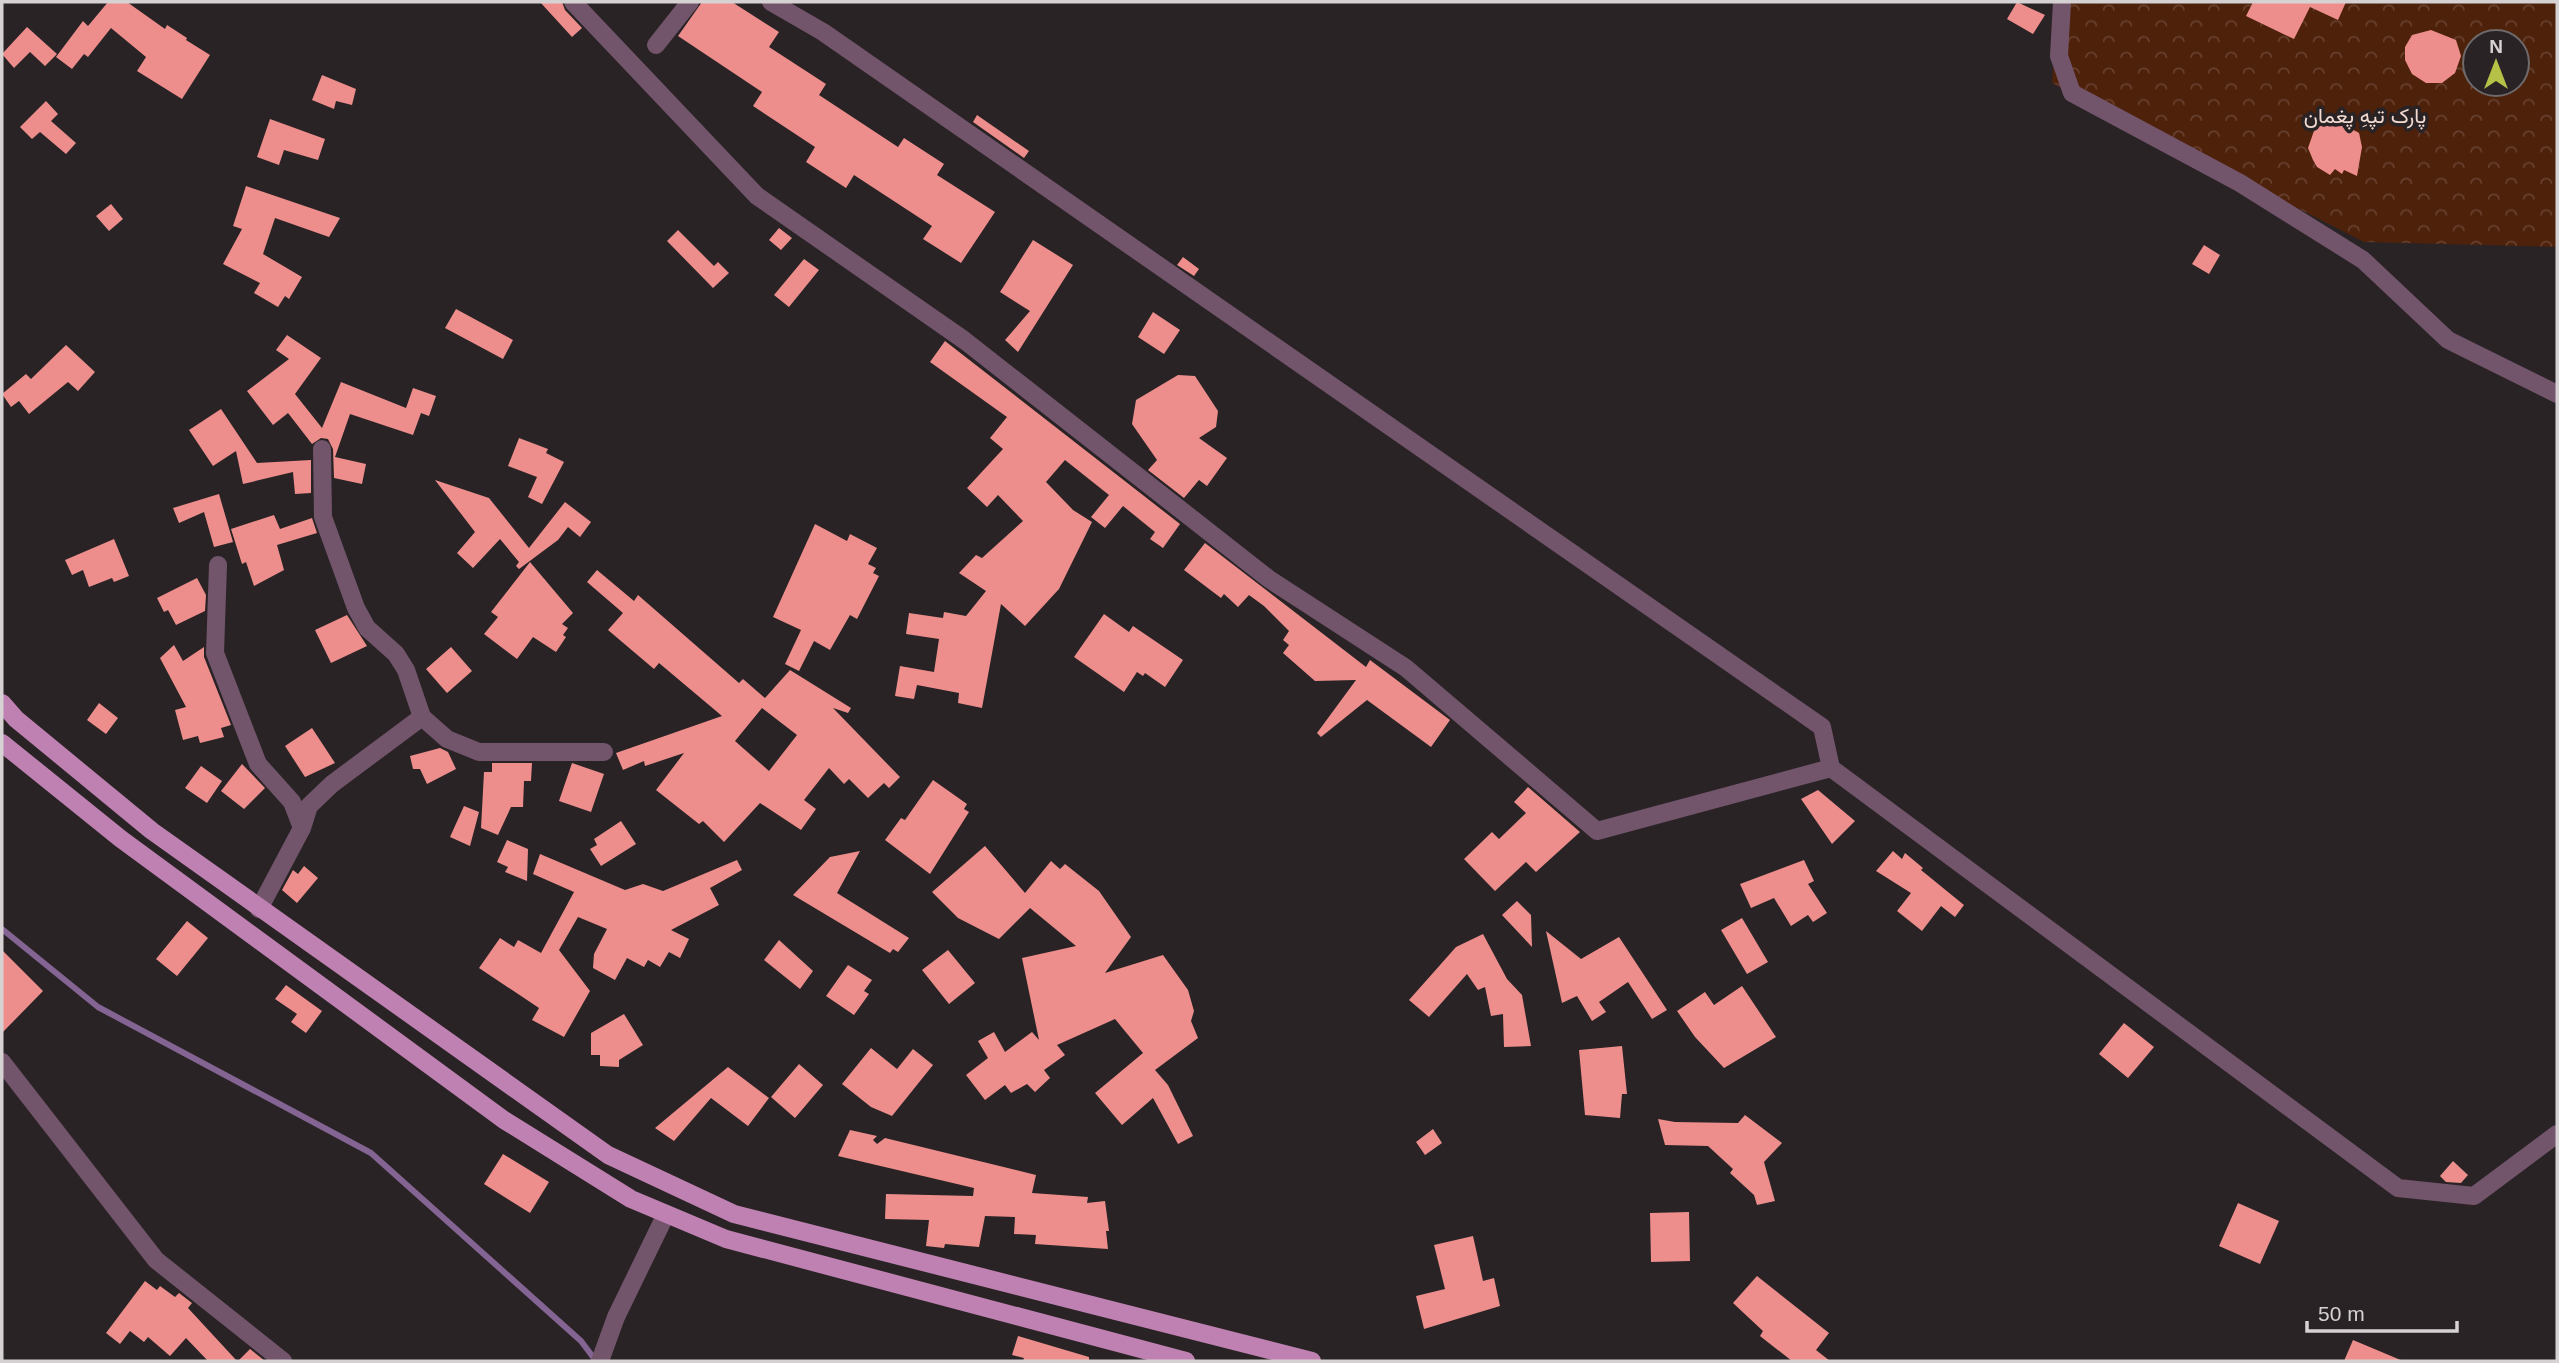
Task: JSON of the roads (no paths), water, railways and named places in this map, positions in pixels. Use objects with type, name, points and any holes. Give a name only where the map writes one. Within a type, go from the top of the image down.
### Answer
[{"type":"main road","points":[[2,703],[16,719],[152,831],[258,909],[608,1155],[734,1214],[1312,1361]]},
{"type":"main road","points":[[2,743],[121,839],[504,1119],[631,1199],[726,1239],[1186,1361]]},
{"type":"street","points":[[573,2],[757,196],[964,340],[1269,579],[1406,668],[1597,831],[1831,768]]},
{"type":"street","points":[[656,45],[690,2]]},
{"type":"street","points":[[771,2],[823,32],[1822,727],[1831,768],[2398,1188],[2474,1196],[2557,1135]]},
{"type":"street","points":[[2062,2],[2059,56],[2072,93],[2239,183],[2363,260],[2448,340],[2557,394]]},
{"type":"street","points":[[322,449],[323,517],[356,608],[367,628],[396,654],[406,670],[422,717],[447,738],[480,752],[604,752]]},
{"type":"street","points":[[218,565],[215,653],[258,764],[292,802],[302,828]]},
{"type":"street","points":[[258,909],[302,828],[309,806],[332,784],[422,717]]},
{"type":"street","points":[[2,1062],[156,1260],[283,1361]]},
{"type":"street","points":[[600,1361],[616,1317],[666,1214]]},
{"type":"waterway","points":[[2,929],[98,1007],[371,1153],[581,1341],[596,1361]]},
{"type":"park label","name":"پارک تپهِ پغمان","points":[[2365,115]]}]
